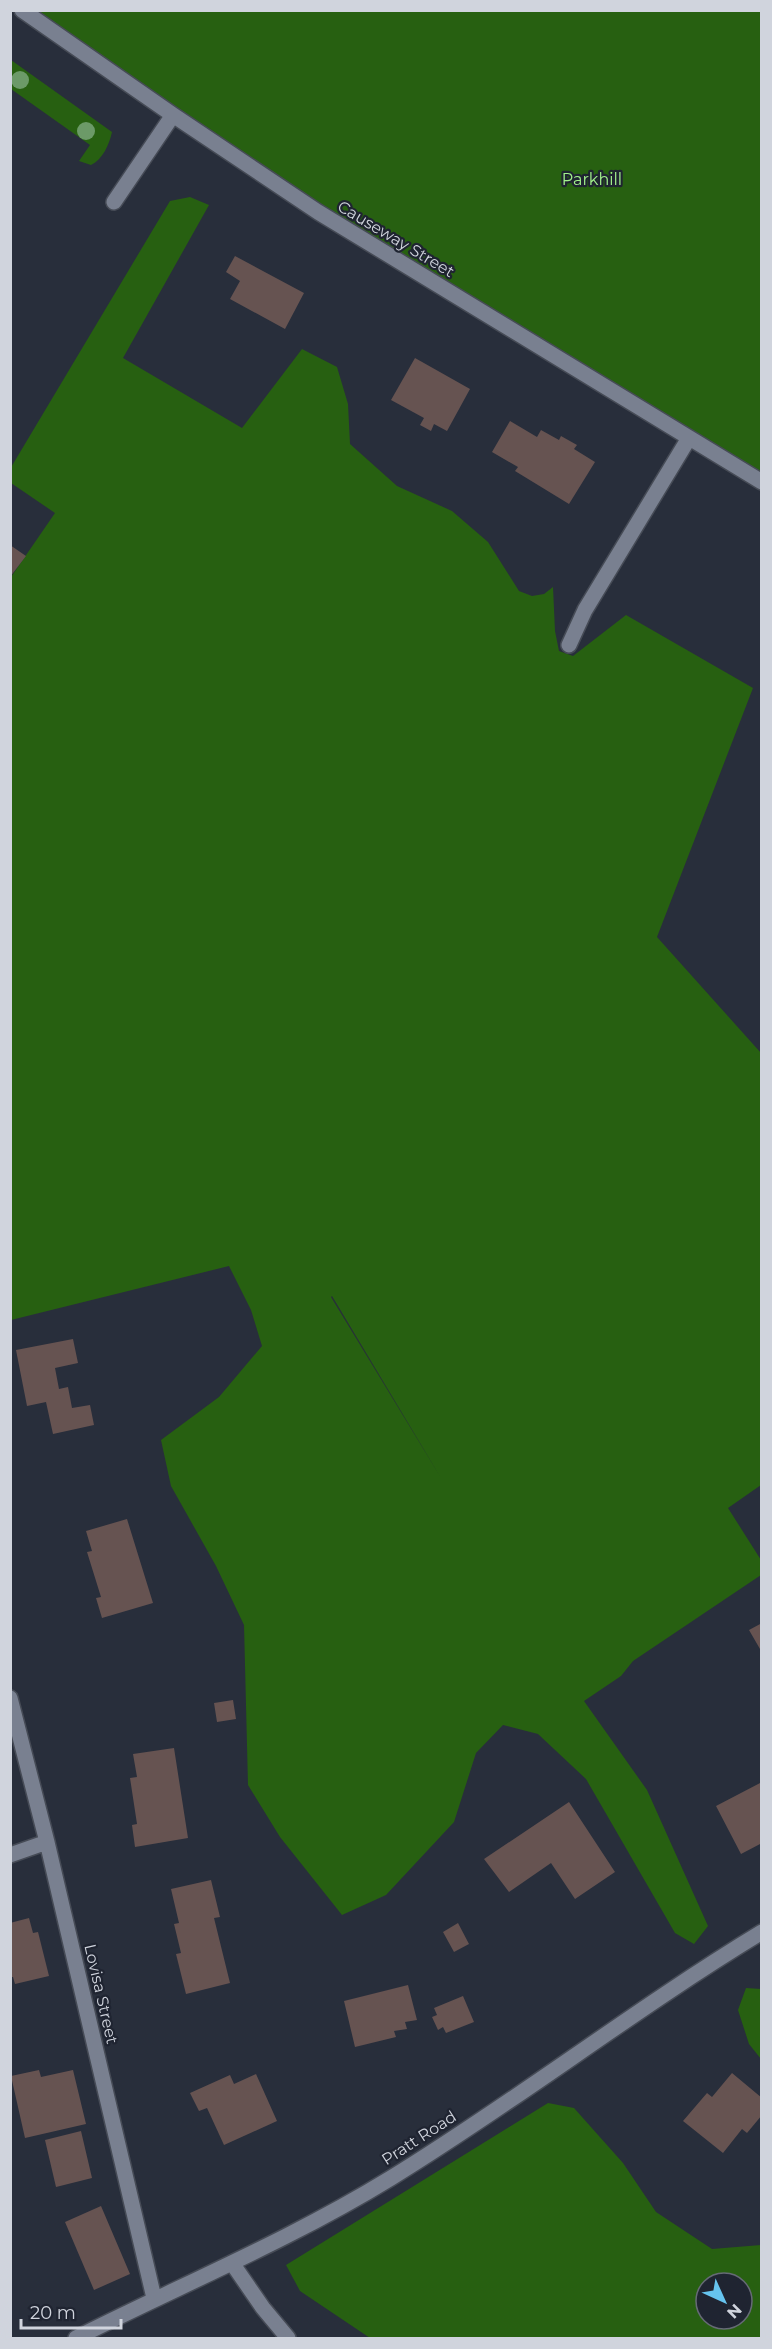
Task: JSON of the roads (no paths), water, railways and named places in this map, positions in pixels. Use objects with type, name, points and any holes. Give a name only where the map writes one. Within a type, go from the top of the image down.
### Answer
[{"type":"street","name":"Causeway Street","points":[[22,10],[318,212],[762,482]]},
{"type":"street","points":[[114,202],[173,115]]},
{"type":"street","points":[[568,645],[585,610],[689,438]]},
{"type":"street","name":"Lovisa Street","points":[[10,1698],[47,1842],[154,2298]]},
{"type":"street","points":[[10,1855],[47,1842]]},
{"type":"street","name":"Pratt Road","points":[[76,2338],[154,2298],[232,2263],[340,2208],[392,2178],[566,2063],[658,1998],[762,1932]]},
{"type":"street","points":[[232,2263],[288,2338]]},
{"type":"park label","name":"Parkhill","points":[[592,179]]}]
